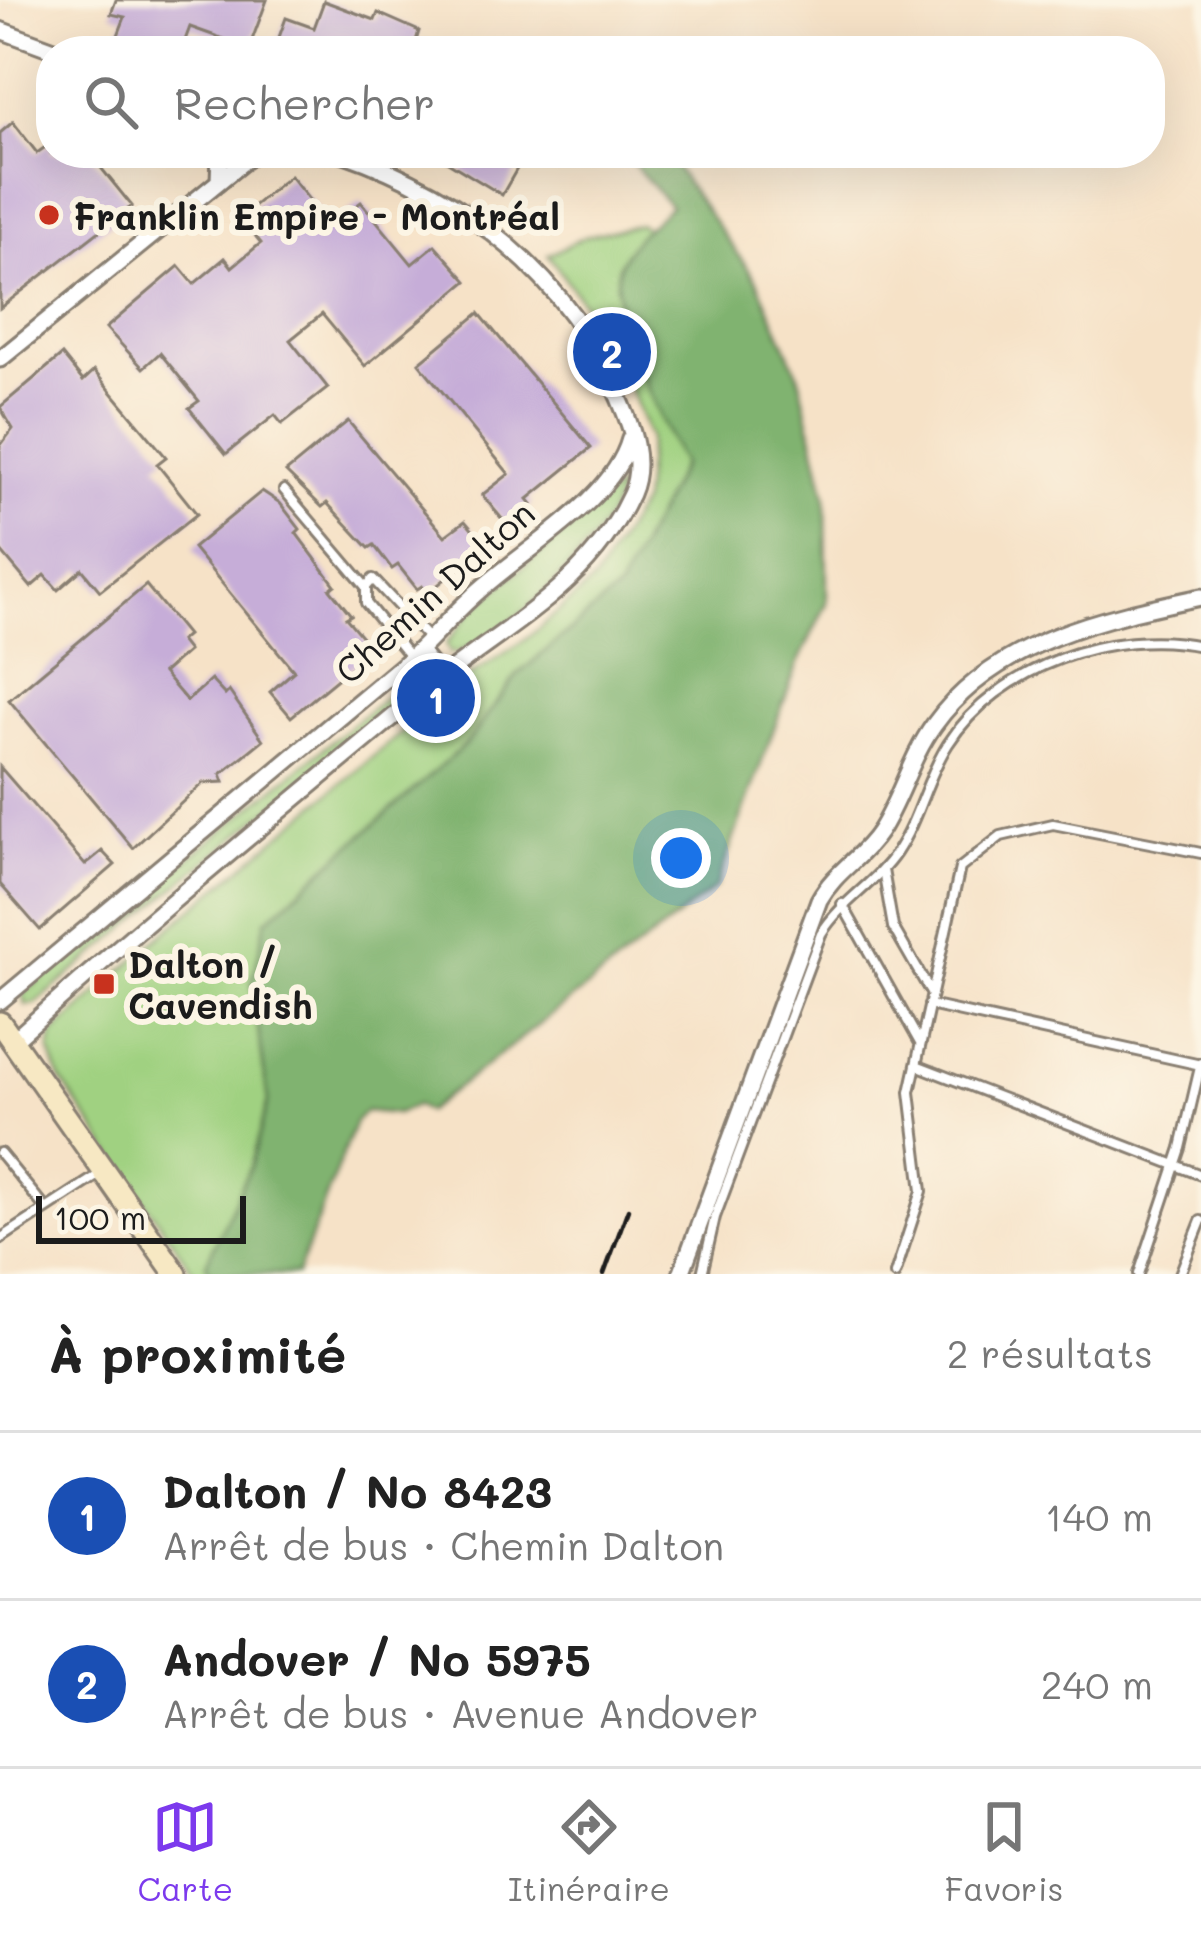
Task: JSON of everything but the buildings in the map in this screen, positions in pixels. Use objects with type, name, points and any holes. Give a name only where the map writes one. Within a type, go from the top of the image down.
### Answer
[{"type":"main road","points":[[4,1039],[176,1274]]},
{"type":"street","points":[[0,30],[36,43]]},
{"type":"street","points":[[219,168],[219,181]]},
{"type":"street","points":[[0,359],[235,168]]},
{"type":"street","points":[[378,168],[436,192],[520,254],[590,340],[632,430]]},
{"type":"street","name":"Chemin Dalton","points":[[0,1001],[421,649],[472,596],[610,478],[632,430]]},
{"type":"street","name":"Chemin Dalton","points":[[4,1039],[444,676],[504,637],[590,560],[631,493],[637,467],[632,430]]},
{"type":"street","points":[[681,1274],[819,900],[834,875],[882,828],[936,722],[976,680],[1018,652],[1201,598]]},
{"type":"lane","points":[[284,490],[366,587],[366,603],[421,649]]},
{"type":"lane","points":[[366,587],[373,579],[444,676]]},
{"type":"lane","points":[[702,1274],[715,1217],[821,934],[842,904],[883,868],[908,833],[948,744],[1001,690],[1026,675],[1117,643],[1164,638],[1201,646]]},
{"type":"lane","points":[[895,1274],[922,1191],[910,1100],[960,868],[1001,836],[1053,824],[1077,825],[1201,853]]},
{"type":"lane","points":[[883,868],[893,927],[931,993]]},
{"type":"lane","points":[[842,904],[920,1043]]},
{"type":"lane","points":[[929,1005],[1201,1064],[1139,1274]]},
{"type":"lane","points":[[916,1065],[1201,1175]]},
{"type":"lane","points":[[0,1153],[46,1209]]},
{"type":"lane","points":[[0,1239],[105,1171]]},
{"type":"lane","points":[[1180,1274],[1201,1221]]},
{"type":"green space","points":[[637,168],[676,168],[757,281],[799,376],[826,496],[827,603],[798,663],[716,887],[426,1112],[416,1105],[397,1114],[366,1111],[355,1122],[297,1274],[211,1274],[206,1264],[251,1165],[268,1101],[252,983],[266,920],[467,743],[518,674],[618,590],[682,465],[627,334],[617,282],[630,246],[670,206]]},
{"type":"green space","points":[[640,224],[646,228],[619,266],[620,311],[638,366],[682,464],[619,590],[518,674],[467,743],[252,983],[268,1101],[251,1165],[207,1264],[211,1274],[195,1274],[60,1079],[50,1051],[53,1034],[157,939],[465,679],[525,640],[594,581],[642,502],[649,437],[610,340],[548,255],[586,236]]},
{"type":"green space","points":[[619,487],[598,531],[551,586],[496,632],[450,653],[446,644],[473,609]]},
{"type":"green space","points":[[414,674],[416,687],[35,1004],[26,1005],[23,994]]},
{"type":"railway","points":[[604,1274],[628,1209]]},
{"type":"place","name":"Franklin Empire - Montréal","points":[[49,215]]},
{"type":"place","name":"Andover / No 5975","points":[[612,352]]},
{"type":"place","name":"Dalton / No 8423","points":[[436,698]]},
{"type":"place","name":"Dalton / Cavendish","points":[[104,984]]}]
